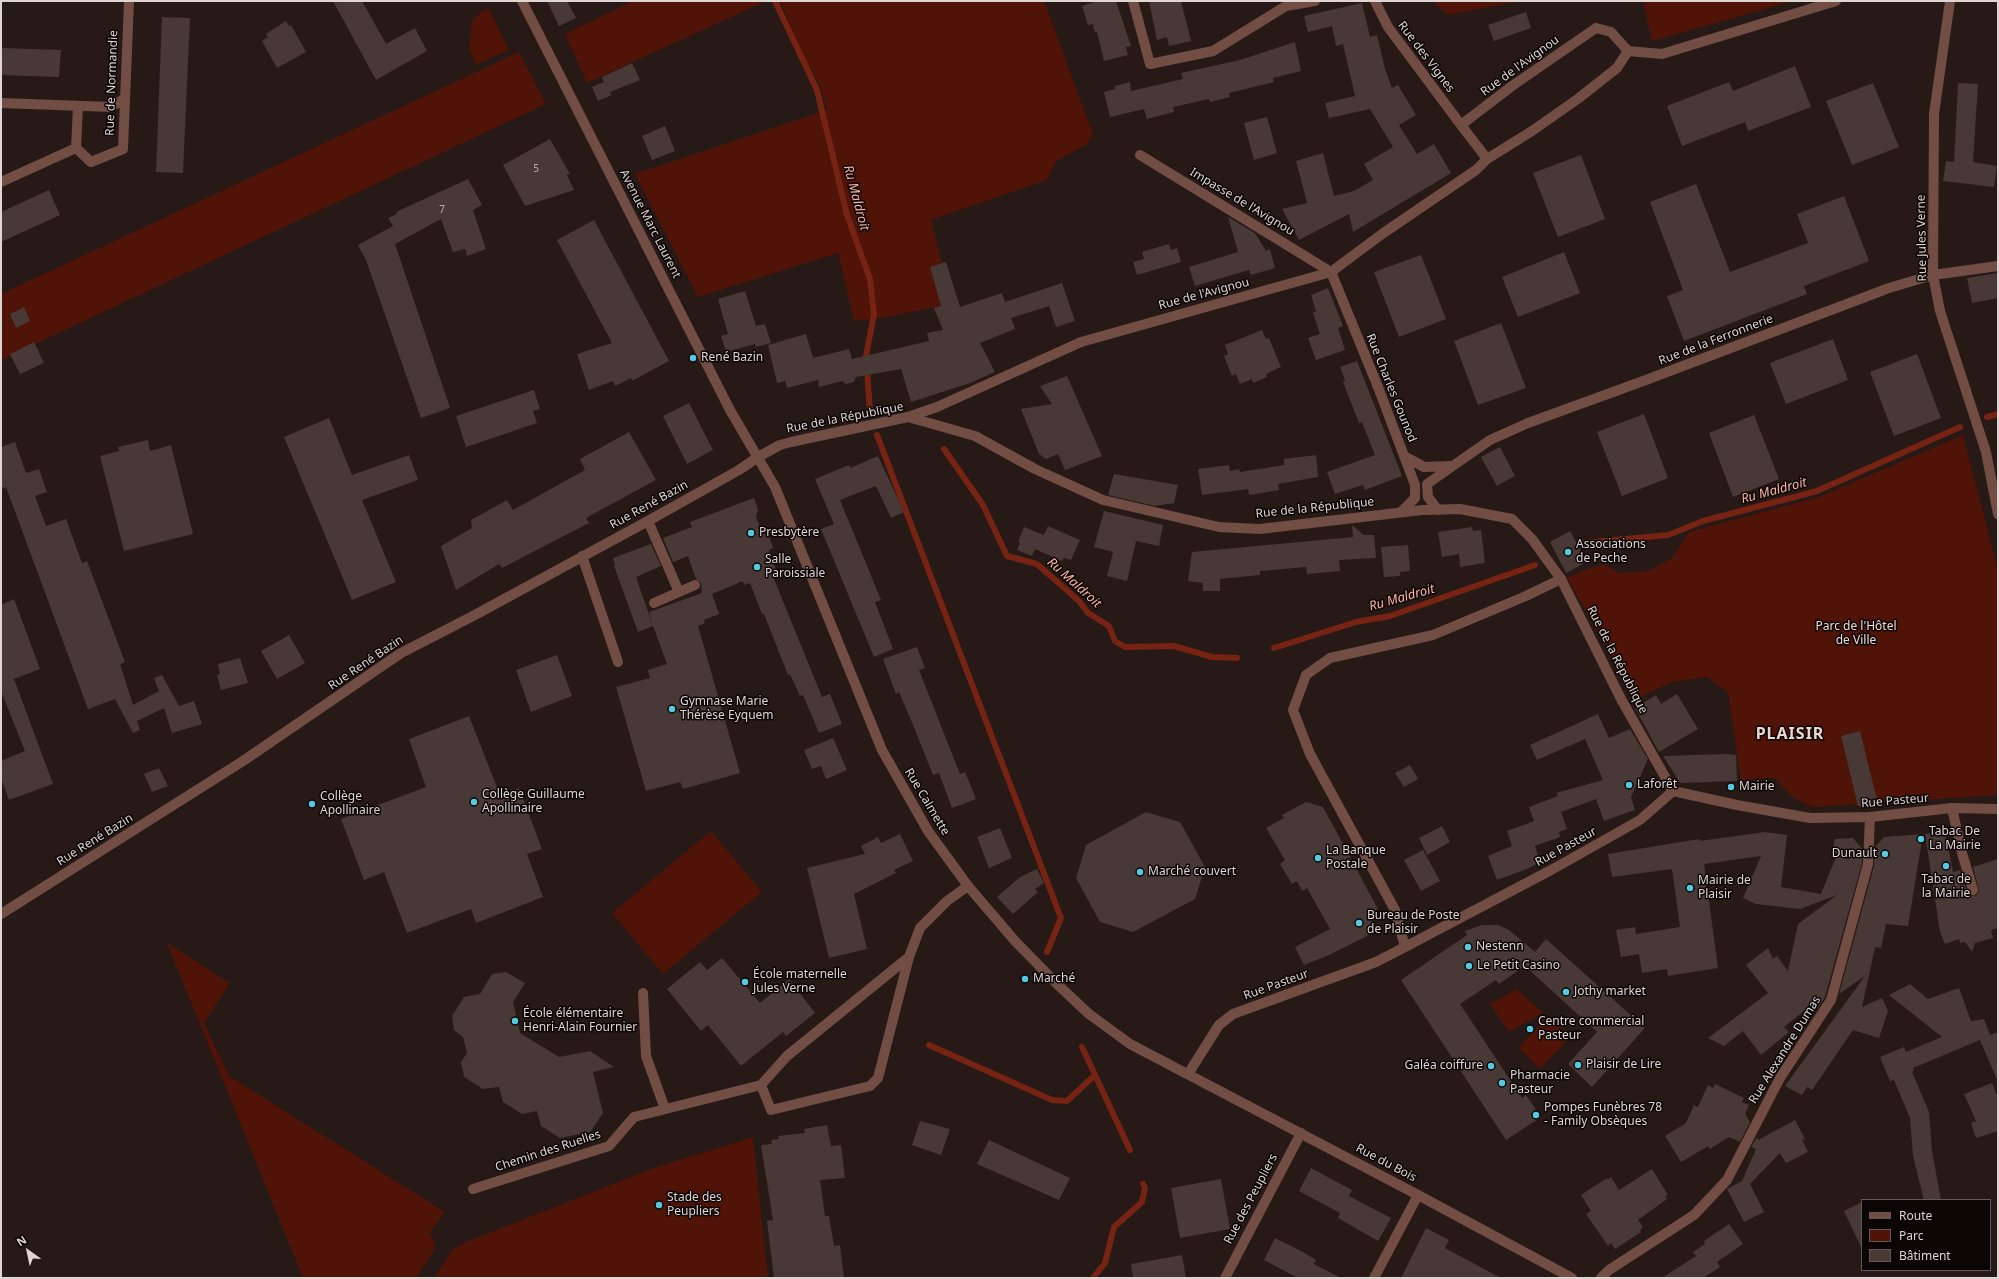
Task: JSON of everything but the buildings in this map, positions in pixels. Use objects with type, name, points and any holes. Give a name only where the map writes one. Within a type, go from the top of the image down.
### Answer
[{"type":"street","name":"Rue de Normandie","points":[[76,148],[91,162],[123,149],[128,1]]},
{"type":"street","name":"Avenue Marc Laurent","points":[[522,1],[730,410],[758,457]]},
{"type":"street","points":[[1133,1],[1150,64],[1213,51],[1286,6],[1315,1]]},
{"type":"street","name":"Rue des Vignes","points":[[1375,1],[1388,27],[1461,125]]},
{"type":"street","points":[[1628,51],[1662,54],[1836,1]]},
{"type":"street","name":"Rue Jules Verne","points":[[1950,1],[1934,114],[1933,275],[1940,311],[1986,452],[1998,514]]},
{"type":"street","name":"Rue de l'Avignou","points":[[908,417],[937,408],[1081,342],[1331,272],[1382,234],[1476,170],[1487,159],[1532,131],[1579,98],[1617,68],[1628,51],[1611,32],[1596,28],[1512,86],[1461,125]]},
{"type":"street","points":[[1,103],[111,107],[124,98]]},
{"type":"street","points":[[1,182],[76,148],[78,106]]},
{"type":"street","points":[[1461,125],[1487,159]]},
{"type":"street","name":"Impasse de l'Avignou","points":[[1140,155],[1331,272]]},
{"type":"street","name":"Rue de la Ferronnerie","points":[[1438,510],[1428,497],[1427,484],[1490,440],[1528,423],[1889,288],[1933,275],[1998,266]]},
{"type":"street","name":"Rue Charles Gounod","points":[[1331,272],[1415,486],[1415,498],[1402,511]]},
{"type":"street","name":"Rue de la République","points":[[758,457],[780,445],[791,442],[908,417],[974,436],[1035,469],[1103,500],[1219,527],[1260,529],[1402,511],[1460,509],[1512,519],[1532,539],[1561,579],[1622,699],[1673,790]]},
{"type":"street","points":[[1404,456],[1424,467],[1453,466]]},
{"type":"street","name":"Rue René Bazin","points":[[1,914],[237,765],[401,653],[473,616],[648,521],[739,470],[758,457]]},
{"type":"street","name":"Rue Calmette","points":[[758,457],[775,486],[882,750],[928,831],[968,886],[1020,946],[1057,984],[1090,1014],[1130,1044],[1188,1074]]},
{"type":"street","points":[[648,521],[679,592]]},
{"type":"street","points":[[582,556],[618,662]]},
{"type":"street","points":[[1405,947],[1395,910],[1310,754],[1293,710],[1306,675],[1330,658],[1382,645],[1433,635],[1526,596],[1561,579]]},
{"type":"street","points":[[654,603],[695,585]]},
{"type":"street","name":"Rue Pasteur","points":[[1188,1074],[1220,1025],[1233,1014],[1376,962],[1553,869],[1640,820],[1673,790],[1737,805],[1810,818],[1870,818],[1952,808],[1998,809]]},
{"type":"street","points":[[1952,808],[1962,853],[1973,890]]},
{"type":"street","name":"Rue Alexandre Dumas","points":[[1602,1278],[1609,1270],[1694,1214],[1727,1180],[1780,1078],[1831,1000],[1868,864],[1870,818]]},
{"type":"street","points":[[909,957],[787,1056],[761,1085],[771,1110],[870,1086],[878,1078],[909,957],[920,928],[948,901],[968,886]]},
{"type":"street","points":[[643,993],[646,1056],[665,1109]]},
{"type":"street","name":"Rue du Bois","points":[[1188,1074],[1418,1195],[1565,1276]]},
{"type":"street","name":"Chemin des Ruelles","points":[[473,1189],[608,1146],[634,1117],[761,1085]]},
{"type":"street","name":"Rue des Peupliers","points":[[1225,1278],[1301,1133]]},
{"type":"street","points":[[1374,1278],[1418,1195]]},
{"type":"green space","points":[[633,1],[766,1],[587,83],[565,34]]},
{"type":"green space","points":[[780,1],[1044,1],[1093,134],[1086,145],[1056,161],[1047,180],[931,220],[942,263],[930,267],[941,306],[882,318],[854,321],[838,253],[698,297],[635,174],[827,110],[819,83],[803,55]]},
{"type":"green space","points":[[1435,1],[1521,1],[1448,15],[1435,4]]},
{"type":"green space","points":[[1643,1],[1793,1],[1652,41]]},
{"type":"green space","points":[[488,7],[509,50],[476,65],[469,49],[472,20]]},
{"type":"green space","points":[[519,52],[546,104],[1,360],[1,294]]},
{"type":"green space","name":"Parc de l'Hôtel de Ville","points":[[1963,435],[1998,570],[1998,795],[1813,807],[1794,798],[1774,778],[1741,780],[1728,692],[1706,677],[1672,682],[1632,701],[1609,651],[1567,578],[1590,568],[1605,564],[1618,573],[1649,571],[1672,558],[1689,532],[1819,497]]},
{"type":"green space","points":[[711,831],[762,892],[663,974],[612,913]]},
{"type":"green space","points":[[167,943],[230,983],[204,1023],[229,1076],[445,1212],[430,1232],[436,1247],[416,1278],[303,1278]]},
{"type":"green space","points":[[1517,989],[1543,1013],[1509,1032],[1490,1004]]},
{"type":"green space","points":[[1547,1016],[1570,1037],[1540,1069],[1519,1048]]},
{"type":"green space","name":"Stade des Peupliers","points":[[753,1137],[768,1278],[434,1278],[453,1249],[466,1242],[651,1169]]},
{"type":"waterway","name":"Ru Maldroit","points":[[775,1],[817,90],[847,215],[870,279],[874,314],[866,356],[870,412]]},
{"type":"waterway","name":"Ru Maldroit","points":[[1987,417],[1998,414]]},
{"type":"waterway","name":"Ru Maldroit","points":[[1584,543],[1668,535],[1703,521],[1817,491],[1960,427]]},
{"type":"waterway","points":[[877,435],[1061,918],[1047,952]]},
{"type":"waterway","name":"Ru Maldroit","points":[[944,449],[983,505],[1007,556],[1037,564],[1079,601],[1088,613],[1109,626],[1115,641],[1125,647],[1174,646],[1212,657],[1237,658]]},
{"type":"waterway","name":"Ru Maldroit","points":[[1274,648],[1356,622],[1390,616],[1535,565]]},
{"type":"waterway","points":[[929,1045],[1052,1100],[1067,1101],[1095,1075]]},
{"type":"waterway","points":[[1082,1047],[1130,1150]]},
{"type":"waterway","points":[[1093,1278],[1105,1263],[1114,1227],[1142,1202],[1145,1188],[1143,1184]]},
{"type":"place","name":"René Bazin","points":[[693,358]]},
{"type":"place","name":"Presbytère","points":[[751,533]]},
{"type":"place","name":"Associations de Peche","points":[[1568,552]]},
{"type":"place","name":"Salle Paroissiale","points":[[757,567]]},
{"type":"place","name":"Gymnase Marie Thérèse Eyquem","points":[[672,709]]},
{"type":"place","name":"Laforêt","points":[[1629,785]]},
{"type":"place","name":"Mairie","points":[[1731,787]]},
{"type":"place","name":"Collège Guillaume Apollinaire","points":[[474,802]]},
{"type":"place","name":"Collège Apollinaire","points":[[312,804]]},
{"type":"place","name":"Tabac De La Mairie","points":[[1921,839]]},
{"type":"place","name":"Dunault","points":[[1885,854]]},
{"type":"place","name":"La Banque Postale","points":[[1318,858]]},
{"type":"place","name":"Tabac de la Mairie","points":[[1946,866]]},
{"type":"place","name":"Marché couvert","points":[[1140,872]]},
{"type":"place","name":"Mairie de Plaisir","points":[[1690,888]]},
{"type":"place","name":"Bureau de Poste de Plaisir","points":[[1359,923]]},
{"type":"place","name":"Nestenn","points":[[1468,947]]},
{"type":"place","name":"Le Petit Casino","points":[[1469,966]]},
{"type":"place","name":"Marché","points":[[1025,979]]},
{"type":"place","name":"École maternelle Jules Verne","points":[[745,982]]},
{"type":"place","name":"Jothy market","points":[[1566,992]]},
{"type":"place","name":"École élémentaire Henri-Alain Fournier","points":[[515,1021]]},
{"type":"place","name":"Centre commercial Pasteur","points":[[1530,1029]]},
{"type":"place","name":"Plaisir de Lire","points":[[1578,1065]]},
{"type":"place","name":"Galéa coiffure","points":[[1491,1066]]},
{"type":"place","name":"Pharmacie Pasteur","points":[[1502,1083]]},
{"type":"place","name":"Pompes Funèbres 78 - Family Obsèques","points":[[1536,1115]]},
{"type":"place","name":"Stade des Peupliers","points":[[659,1205]]},
{"type":"district","name":"PLAISIR","points":[[1790,734]]}]
